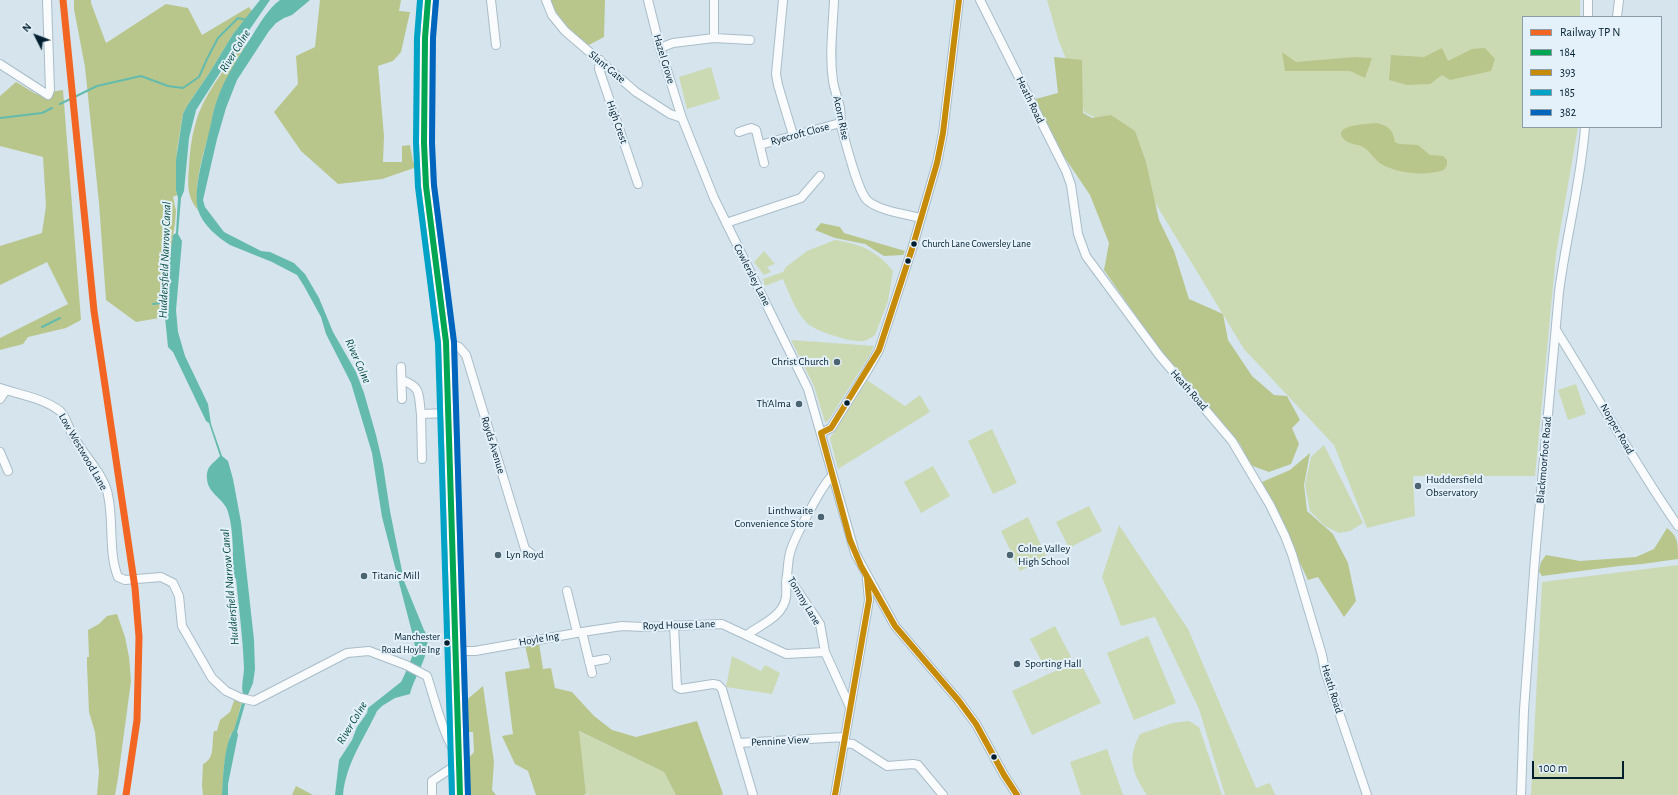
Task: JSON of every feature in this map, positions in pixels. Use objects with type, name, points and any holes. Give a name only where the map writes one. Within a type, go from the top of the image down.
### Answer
[{"type":"main road","points":[[428,0],[425,38],[424,149],[426,186],[446,342],[460,795]]},
{"type":"street","points":[[0,64],[48,95],[50,90],[47,0]]},
{"type":"street","points":[[491,0],[496,45]]},
{"type":"street","name":"Slant Gate","points":[[546,0],[552,15],[564,31],[636,92],[670,114],[682,118]]},
{"type":"street","name":"Hazel Grove","points":[[648,0],[660,48],[682,118]]},
{"type":"street","points":[[714,0],[714,38]]},
{"type":"street","points":[[784,0],[776,74],[793,135]]},
{"type":"street","name":"Acorn Rise","points":[[834,0],[831,49],[833,81],[842,114],[840,123],[860,187],[867,201],[884,208],[921,218]]},
{"type":"street","points":[[821,433],[831,428],[879,350],[937,163],[943,133],[959,0]]},
{"type":"street","name":"Heath Road","points":[[980,0],[1066,171],[1071,185],[1078,234],[1086,256],[1159,356],[1232,441],[1270,505],[1285,536],[1307,602],[1322,654],[1325,671],[1367,795]]},
{"type":"street","points":[[1588,0],[1588,16]]},
{"type":"street","points":[[1617,16],[1619,0]]},
{"type":"street","points":[[660,48],[674,43],[714,38],[750,40]]},
{"type":"street","name":"High Crest","points":[[600,60],[599,69],[638,184]]},
{"type":"street","name":"Cowlersley Lane","points":[[682,118],[714,198],[808,389],[850,540],[855,553],[895,626],[959,701],[976,724],[1004,775],[1017,795]]},
{"type":"street","name":"Ryecroft Close","points":[[760,144],[840,123]]},
{"type":"street","name":"Ryecroft Close","points":[[739,132],[751,128],[756,130],[764,163]]},
{"type":"street","name":"Blackmoorfoot Road","points":[[1521,795],[1524,710],[1534,566],[1556,330],[1563,261],[1584,146],[1585,128]]},
{"type":"street","points":[[726,223],[801,198],[820,176]]},
{"type":"street","name":"Nopper Road","points":[[1556,330],[1602,403],[1641,470],[1678,526]]},
{"type":"street","name":"Royds Avenue","points":[[446,342],[459,347],[466,355],[525,548],[533,555]]},
{"type":"street","points":[[401,367],[402,399]]},
{"type":"street","points":[[402,380],[414,385],[418,391],[421,414],[422,459]]},
{"type":"street","points":[[0,399],[3,389]]},
{"type":"street","name":"Low Westwood Lane","points":[[3,389],[36,398],[62,411],[71,433],[104,482],[108,495],[113,554],[115,569],[118,577],[125,580],[161,577],[173,583],[179,596],[182,626],[212,678],[226,691],[244,700],[254,701],[348,653],[369,651],[393,659],[427,676],[442,722],[458,759]]},
{"type":"street","points":[[421,414],[448,413]]},
{"type":"street","points":[[0,452],[8,471]]},
{"type":"street","name":"Tommy Lane","points":[[832,475],[814,504],[790,553],[787,575],[820,624],[825,652],[850,707]]},
{"type":"street","points":[[835,795],[869,600],[866,574]]},
{"type":"street","points":[[747,635],[774,617],[783,606],[786,597],[785,581],[787,575]]},
{"type":"street","points":[[567,590],[592,673]]},
{"type":"street","name":"Royd House Lane","points":[[622,626],[644,627],[722,624],[786,654],[825,652]]},
{"type":"street","name":"Pennine View","points":[[674,625],[677,687],[681,689],[713,684],[718,685],[722,689],[738,743],[844,740]]},
{"type":"street","name":"Hoyle Ing","points":[[456,652],[475,651],[622,626]]},
{"type":"street","points":[[589,662],[606,659]]},
{"type":"street","points":[[844,740],[888,766],[918,765],[943,795]]},
{"type":"street","points":[[738,743],[753,795]]},
{"type":"street","points":[[432,795],[432,781],[453,767],[458,759]]},
{"type":"shaded area","points":[[74,0],[91,0],[106,43],[166,4],[188,8],[202,35],[249,7],[252,11],[233,34],[183,114],[177,150],[177,195],[173,197],[176,211],[175,223],[169,261],[164,275],[168,287],[165,317],[136,322],[106,300],[99,203],[85,67],[74,9]]},
{"type":"shaded area","points":[[260,0],[270,0],[196,110],[189,138],[178,234],[182,241],[176,310],[178,332],[185,356],[208,404],[211,424],[222,456],[228,461],[233,479],[241,522],[254,640],[255,669],[253,683],[247,697],[237,732],[238,735],[228,784],[228,795],[222,795],[228,743],[234,730],[244,696],[242,690],[244,668],[243,646],[236,579],[233,575],[232,531],[229,514],[224,503],[212,491],[208,484],[207,475],[209,468],[220,456],[209,423],[206,421],[173,352],[168,347],[165,317],[168,287],[164,275],[169,261],[173,235],[176,233],[178,198],[176,190],[176,160],[183,114],[233,34]]},
{"type":"shaded area","points":[[280,0],[310,0],[292,15],[276,23],[269,31],[237,80],[226,108],[217,139],[203,200],[205,207],[224,232],[261,251],[270,252],[294,263],[305,274],[319,298],[333,332],[356,372],[364,393],[383,465],[390,511],[404,581],[427,637],[426,653],[410,694],[395,698],[377,711],[356,752],[348,772],[343,795],[335,795],[339,760],[352,740],[357,727],[367,713],[368,708],[401,682],[415,647],[382,517],[372,453],[351,383],[326,334],[321,317],[297,275],[272,262],[230,245],[220,238],[203,221],[198,210],[197,201],[200,171],[214,108],[220,91],[261,21]]},
{"type":"shaded area","points":[[320,0],[401,0],[399,11],[410,12],[401,52],[393,61],[378,66],[384,136],[383,162],[402,162],[402,146],[410,145],[413,162],[420,166],[382,179],[338,184],[301,151],[274,112],[298,84],[296,56],[315,47]]},
{"type":"shaded area","points":[[548,0],[605,0],[604,37],[587,46],[567,28]]},
{"type":"shaded area","points":[[1047,0],[1580,0],[1580,16],[1522,16],[1522,128],[1578,128],[1556,254],[1535,476],[1413,476],[1415,516],[1367,528],[1334,445],[1244,349],[1154,201],[1122,132],[1084,112],[1078,87],[1059,42]]},
{"type":"shaded area","points":[[245,46],[227,78],[215,107],[199,171],[197,191],[198,210],[191,200],[188,183],[190,150],[198,115],[214,84],[240,47]]},
{"type":"shaded area","points":[[1442,48],[1448,61],[1472,49],[1485,48],[1495,59],[1491,71],[1450,80],[1442,75],[1430,84],[1407,85],[1389,80],[1391,55],[1424,57]]},
{"type":"shaded area","points":[[1282,52],[1296,62],[1355,57],[1372,58],[1365,78],[1350,71],[1285,71]]},
{"type":"shaded area","points":[[1054,57],[1082,60],[1083,113],[1092,118],[1111,115],[1135,131],[1146,162],[1159,220],[1174,251],[1189,299],[1223,314],[1228,340],[1252,376],[1274,395],[1287,396],[1300,420],[1292,428],[1299,444],[1291,464],[1269,472],[1250,465],[1240,444],[1156,345],[1104,270],[1109,243],[1090,195],[1063,155],[1032,100],[1058,93]]},
{"type":"shaded area","points":[[711,67],[720,99],[687,109],[679,77]]},
{"type":"shaded area","points":[[16,82],[36,94],[63,90],[81,320],[66,328],[28,337],[23,344],[0,350],[0,338],[68,304],[47,262],[0,285],[0,246],[42,233],[46,206],[43,157],[0,146],[0,96]]},
{"type":"shaded area","points":[[1377,123],[1390,129],[1395,142],[1399,144],[1418,145],[1430,155],[1443,156],[1447,160],[1447,165],[1444,170],[1429,173],[1412,173],[1396,170],[1381,164],[1364,147],[1346,141],[1341,135],[1342,131],[1350,126]]},
{"type":"shaded area","points":[[821,223],[840,227],[844,233],[905,251],[903,255],[884,256],[865,244],[835,238],[815,230]]},
{"type":"shaded area","points":[[835,240],[861,246],[881,258],[893,271],[888,301],[875,335],[864,341],[834,336],[816,329],[806,322],[795,307],[783,279],[765,286],[763,279],[783,272],[786,267],[807,251]]},
{"type":"shaded area","points":[[764,251],[775,264],[767,267],[771,272],[764,275],[754,262]]},
{"type":"shaded area","points":[[791,340],[874,346],[828,421],[825,422],[814,386]]},
{"type":"shaded area","points":[[867,380],[905,406],[920,395],[930,412],[838,469],[830,438]]},
{"type":"shaded area","points":[[1576,384],[1586,414],[1568,420],[1558,390]]},
{"type":"shaded area","points":[[992,429],[1017,483],[993,494],[968,441]]},
{"type":"shaded area","points":[[1324,445],[1363,523],[1350,531],[1339,533],[1325,526],[1310,511],[1305,485],[1311,457]]},
{"type":"shaded area","points":[[1310,453],[1304,485],[1307,511],[1333,534],[1348,563],[1356,601],[1344,617],[1318,577],[1308,580],[1262,482],[1290,470]]},
{"type":"shaded area","points":[[933,466],[950,496],[921,513],[904,482]]},
{"type":"shaded area","points":[[1089,506],[1102,531],[1069,548],[1056,522]]},
{"type":"shaded area","points":[[1028,517],[1047,558],[1020,571],[1001,531]]},
{"type":"shaded area","points":[[1119,525],[1188,629],[1256,788],[1270,783],[1275,795],[1225,795],[1199,709],[1155,617],[1121,626],[1102,577]]},
{"type":"shaded area","points":[[1667,528],[1677,540],[1678,559],[1542,576],[1539,571],[1541,562],[1546,555],[1580,561],[1636,557],[1654,549]]},
{"type":"shaded area","points":[[1678,565],[1678,795],[1531,795],[1542,582]]},
{"type":"shaded area","points":[[117,614],[125,637],[129,657],[131,681],[115,795],[97,795],[99,772],[95,732],[89,712],[87,665],[87,657],[89,657],[88,630],[99,624],[107,616]]},
{"type":"shaded area","points":[[1055,626],[1071,657],[1046,670],[1030,639]]},
{"type":"shaded area","points":[[1148,636],[1176,703],[1134,720],[1107,653]]},
{"type":"shaded area","points":[[539,643],[543,669],[551,668],[555,688],[572,692],[594,716],[612,730],[636,737],[697,721],[723,794],[676,795],[664,772],[579,731],[586,794],[536,795],[528,771],[515,764],[502,736],[513,734],[505,672],[530,668],[525,645]]},
{"type":"shaded area","points":[[732,656],[761,671],[765,665],[780,673],[772,694],[726,687]]},
{"type":"shaded area","points":[[1079,660],[1101,703],[1032,735],[1012,691]]},
{"type":"shaded area","points":[[483,686],[494,762],[492,790],[496,795],[466,795],[465,762],[474,752],[473,732],[465,732],[464,702]]},
{"type":"shaded area","points":[[235,698],[242,701],[234,731],[230,735],[224,766],[222,795],[203,795],[203,764],[210,758],[214,731],[217,731],[220,720],[230,712]]},
{"type":"shaded area","points":[[1189,721],[1199,727],[1222,795],[1147,795],[1138,780],[1133,765],[1134,751],[1140,734],[1172,723]]},
{"type":"shaded area","points":[[578,731],[664,772],[676,795],[586,794]]},
{"type":"shaded area","points":[[1107,749],[1123,795],[1081,795],[1070,762]]},
{"type":"shaded area","points":[[296,786],[313,795],[292,795]]},
{"type":"waterway","points":[[60,104],[97,86],[141,76],[168,86],[183,88],[199,77],[218,38],[238,18],[247,20]]},
{"type":"waterway","points":[[0,118],[42,113],[52,108]]},
{"type":"waterway","name":"Huddersfield Narrow Canal","points":[[153,304],[169,302]]},
{"type":"waterway","points":[[42,327],[60,318]]},
{"type":"transit line","points":[[63,0],[94,311],[135,588],[139,637],[137,720],[126,795]]},
{"type":"transit line","name":"185","points":[[420,0],[417,38],[416,143],[418,187],[438,343],[452,795]]},
{"type":"transit line","name":"184","points":[[428,0],[425,38],[424,143],[426,186],[446,342],[460,795]]},
{"type":"transit line","name":"393","points":[[959,0],[943,133],[937,163],[912,249],[879,350],[831,428],[821,433],[850,540],[861,566],[895,626],[959,701],[976,724],[1004,775],[1017,795]]},
{"type":"transit line","name":"382","points":[[436,1],[433,38],[432,143],[434,185],[454,342],[468,795]]},
{"type":"transit line","name":"393","points":[[835,795],[869,600],[867,577]]},
{"type":"place","name":"Church Lane Cowersley Lane","points":[[914,244]]},
{"type":"place","name":"Christ Church","points":[[837,362]]},
{"type":"place","name":"Th'Alma","points":[[799,404]]},
{"type":"place","name":"Huddersfield Observatory","points":[[1418,486]]},
{"type":"place","name":"Linthwaite Convenience Store","points":[[821,517]]},
{"type":"place","name":"Lyn Royd","points":[[498,555]]},
{"type":"place","name":"Colne Valley High School","points":[[1010,555]]},
{"type":"place","name":"Titanic Mill","points":[[364,576]]},
{"type":"place","name":"Manchester Road Hoyle Ing","points":[[447,643]]},
{"type":"place","name":"Sporting Hall","points":[[1017,664]]},
{"type":"water label","name":"River Colne","points":[[235,51]]},
{"type":"water label","name":"River Colne","points":[[358,361]]},
{"type":"water label","name":"River Colne","points":[[352,723]]}]
